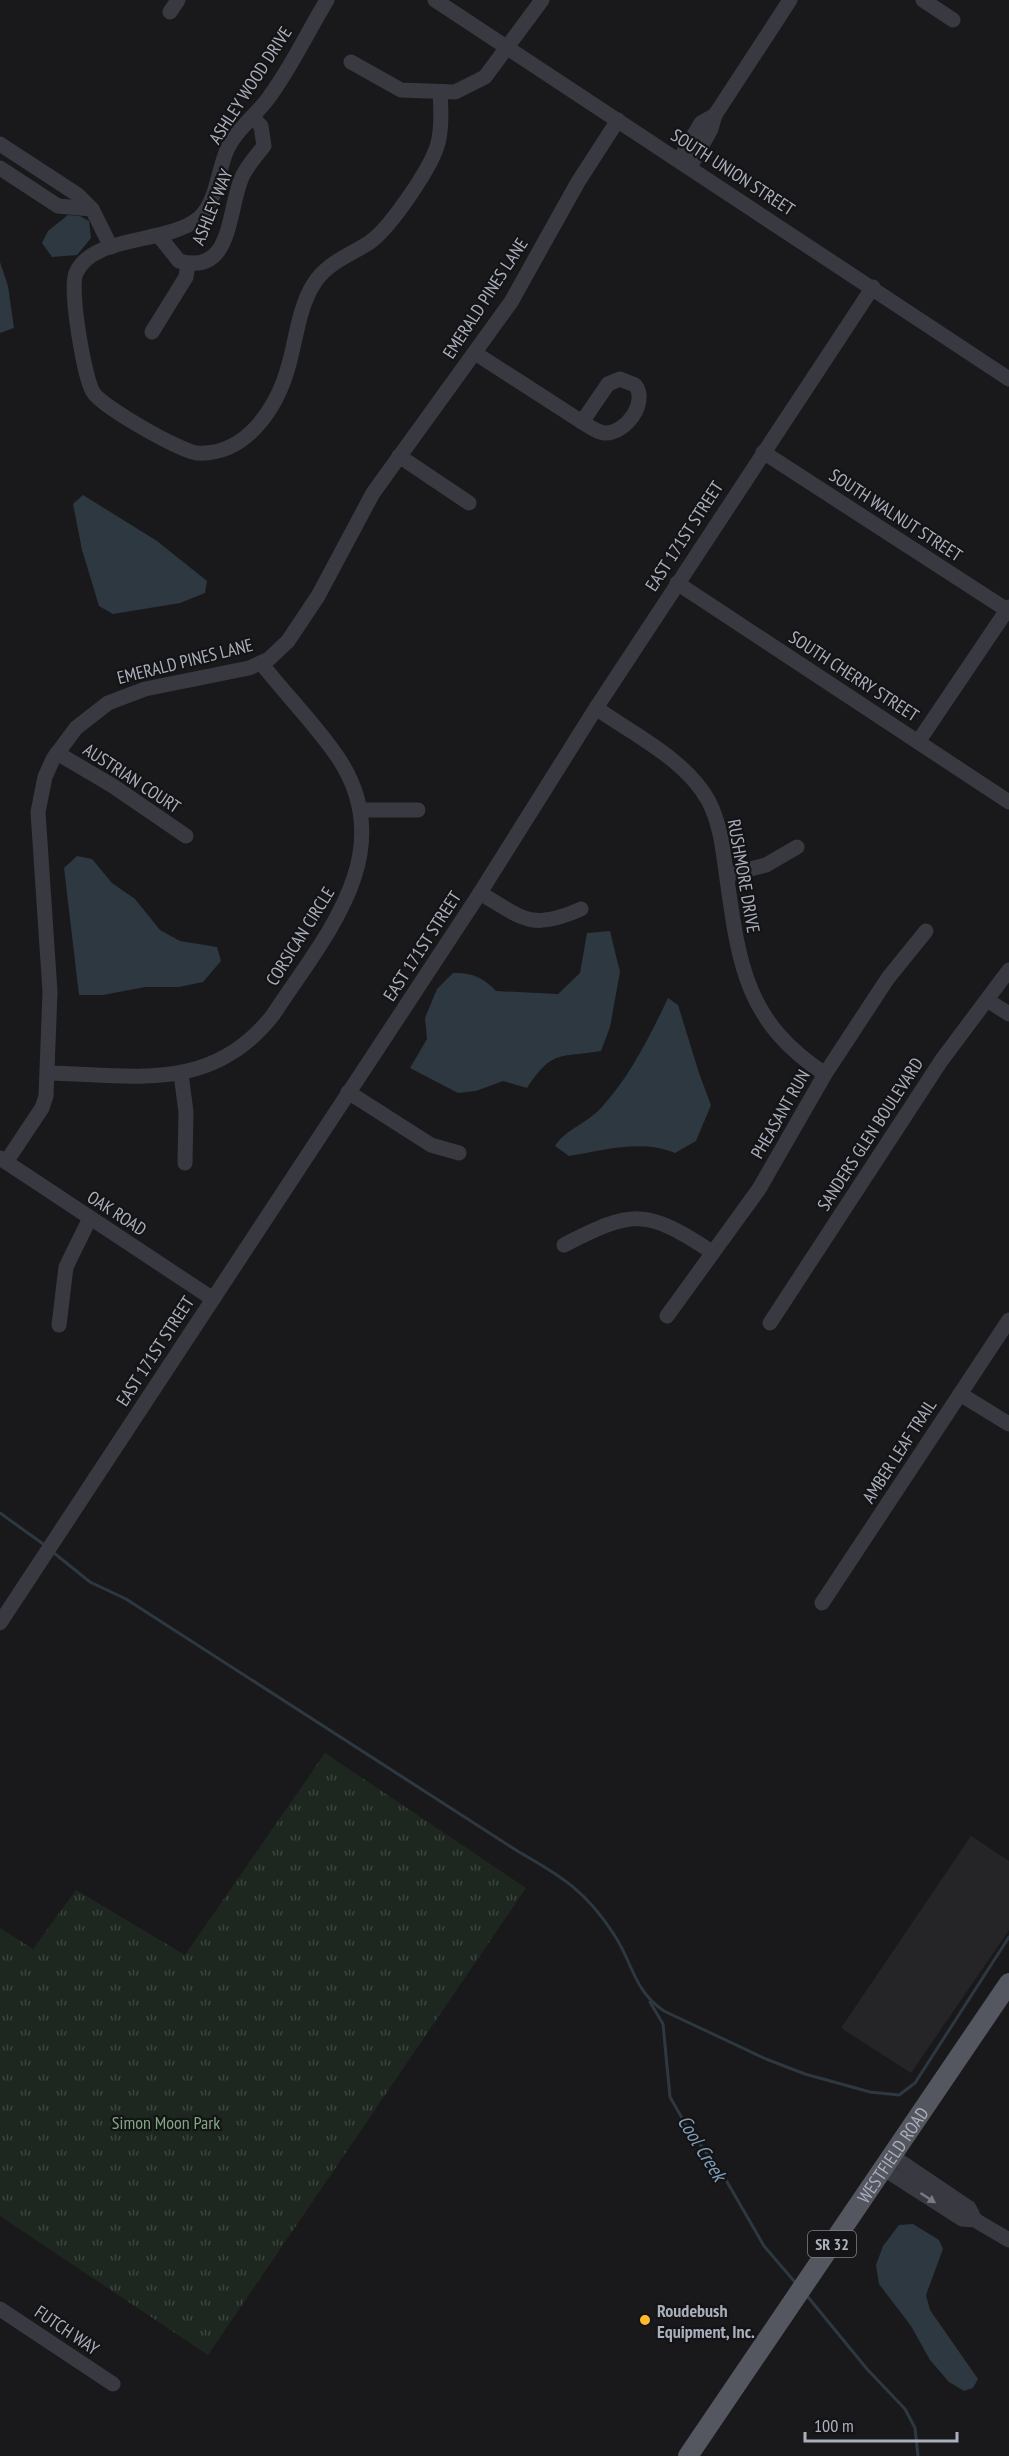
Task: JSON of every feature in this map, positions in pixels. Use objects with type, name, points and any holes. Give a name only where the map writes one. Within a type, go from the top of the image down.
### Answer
[{"type":"main road","name":"WESTFIELD ROAD","points":[[688,2456],[1009,1983]]},
{"type":"street","name":"ASHLEY WOOD DRIVE","points":[[327,0],[268,99],[227,149],[213,193],[200,218],[171,234],[96,251],[83,261],[75,275],[73,294],[86,374],[93,392],[110,407],[172,445],[191,452],[217,451],[243,440],[259,424],[284,381],[313,284],[334,261],[379,235],[390,223],[427,166],[440,133],[440,93]]},
{"type":"street","name":"SOUTH UNION STREET","points":[[435,0],[873,287],[1009,379]]},
{"type":"street","points":[[351,62],[401,90],[455,92],[476,83],[495,67],[542,0]]},
{"type":"street","points":[[684,164],[701,123],[715,115],[790,0]]},
{"type":"street","points":[[923,0],[953,20]]},
{"type":"street","name":"ASHLEY WAY","points":[[159,236],[172,256],[188,264],[204,264],[214,258],[223,242],[243,176],[264,146],[261,126],[252,117]]},
{"type":"street","name":"EMERALD PINES LANE","points":[[3,1160],[42,1108],[46,1096],[50,992],[38,812],[45,777],[57,753],[76,728],[92,713],[124,695],[240,671],[261,663],[279,650],[300,625],[333,570],[373,493],[475,353],[526,278],[578,182],[618,120]]},
{"type":"street","points":[[0,144],[78,195],[92,209],[111,247]]},
{"type":"street","points":[[0,168],[58,206],[92,209]]},
{"type":"street","name":"ASHLEY WAY","points":[[152,332],[186,277],[188,264]]},
{"type":"street","name":"EAST 171ST STREET","points":[[0,1623],[480,893],[677,583],[873,287]]},
{"type":"street","points":[[475,353],[582,422]]},
{"type":"street","name":"SOUTH WALNUT STREET","points":[[763,453],[1008,609]]},
{"type":"street","points":[[399,456],[469,503]]},
{"type":"street","name":"SOUTH CHERRY STREET","points":[[677,583],[1009,802]]},
{"type":"street","points":[[918,742],[1008,609]]},
{"type":"street","name":"CORSICAN CIRCLE","points":[[48,1073],[181,1074],[230,1057],[254,1038],[273,1015],[352,890],[361,855],[360,810],[352,784],[338,759],[261,663]]},
{"type":"street","name":"RUSHMORE DRIVE","points":[[596,708],[671,760],[699,786],[719,828],[737,952],[754,998],[783,1039],[825,1074]]},
{"type":"street","name":"AUSTRIAN COURT","points":[[57,753],[113,786],[186,836]]},
{"type":"street","points":[[360,810],[418,810]]},
{"type":"street","points":[[727,875],[766,865],[797,847]]},
{"type":"street","points":[[480,893],[529,920],[554,920],[581,909]]},
{"type":"street","name":"PHEASANT RUN","points":[[667,1316],[759,1189],[825,1074],[888,978],[926,931]]},
{"type":"street","name":"SANDERS GLEN BOULEVARD","points":[[770,1323],[941,1061],[1009,970]]},
{"type":"street","points":[[987,1000],[1009,1014]]},
{"type":"street","points":[[181,1074],[186,1112],[185,1163]]},
{"type":"street","points":[[348,1092],[431,1144],[459,1153]]},
{"type":"street","name":"OAK ROAD","points":[[3,1160],[213,1299]]},
{"type":"street","points":[[59,1325],[66,1267],[90,1218]]},
{"type":"street","points":[[564,1245],[607,1223],[636,1218],[665,1223],[712,1252]]},
{"type":"street","name":"AMBER LEAF TRAIL","points":[[822,1603],[1009,1320]]},
{"type":"street","points":[[960,1394],[1009,1424]]},
{"type":"street","points":[[888,2163],[969,2208],[975,2220],[1009,2240]]},
{"type":"street","name":"FUTCH WAY","points":[[0,2309],[113,2384]]},
{"type":"shaded area","points":[[68,215],[80,216],[89,221],[91,238],[77,255],[52,257],[42,243],[48,231]]},
{"type":"shaded area","points":[[0,262],[8,286],[14,328],[0,333]]},
{"type":"shaded area","points":[[83,495],[157,541],[207,581],[205,593],[180,603],[113,614],[99,606],[82,550],[73,504]]},
{"type":"shaded area","points":[[77,856],[92,859],[112,883],[135,899],[160,930],[180,941],[217,947],[221,961],[203,982],[179,987],[145,987],[103,995],[79,995],[64,868]]},
{"type":"shaded area","points":[[610,931],[620,972],[610,1027],[601,1051],[558,1057],[544,1067],[527,1088],[503,1081],[476,1091],[458,1093],[410,1068],[427,1039],[425,1018],[437,989],[453,973],[477,977],[496,991],[558,994],[580,973],[587,933]]},
{"type":"shaded area","points":[[668,998],[678,1005],[711,1105],[696,1141],[675,1153],[636,1146],[569,1156],[555,1146],[564,1135],[601,1108],[621,1084]]},
{"type":"shaded area","points":[[971,1836],[1009,1861],[1009,1930],[911,2073],[841,2028]]},
{"type":"shaded area","points":[[913,2224],[939,2240],[943,2249],[926,2295],[930,2310],[978,2379],[973,2388],[964,2391],[949,2382],[930,2360],[911,2326],[879,2284],[876,2265],[883,2246],[899,2225]]},
{"type":"green space","name":"Simon Moon Park","points":[[325,1753],[526,1888],[208,2355],[0,2216],[0,1928],[33,1949],[76,1890],[185,1955]]},
{"type":"waterway","points":[[0,1513],[46,1546]]},
{"type":"waterway","points":[[54,1553],[90,1582],[126,1599],[519,1852],[549,1869],[584,1897],[605,1921],[621,1946],[640,1986],[654,2003],[664,2011],[766,2059],[805,2074],[870,2092],[899,2095],[915,2083],[1009,1937]]},
{"type":"waterway","name":"Cool Creek","points":[[650,2002],[663,2024],[670,2097],[686,2125],[726,2180],[764,2246],[794,2281]]},
{"type":"waterway","name":"Cool Creek","points":[[808,2297],[867,2369],[905,2409],[915,2428],[918,2456]]},
{"type":"place","name":"Roudebush Equipment, Inc.","points":[[645,2320]]}]
